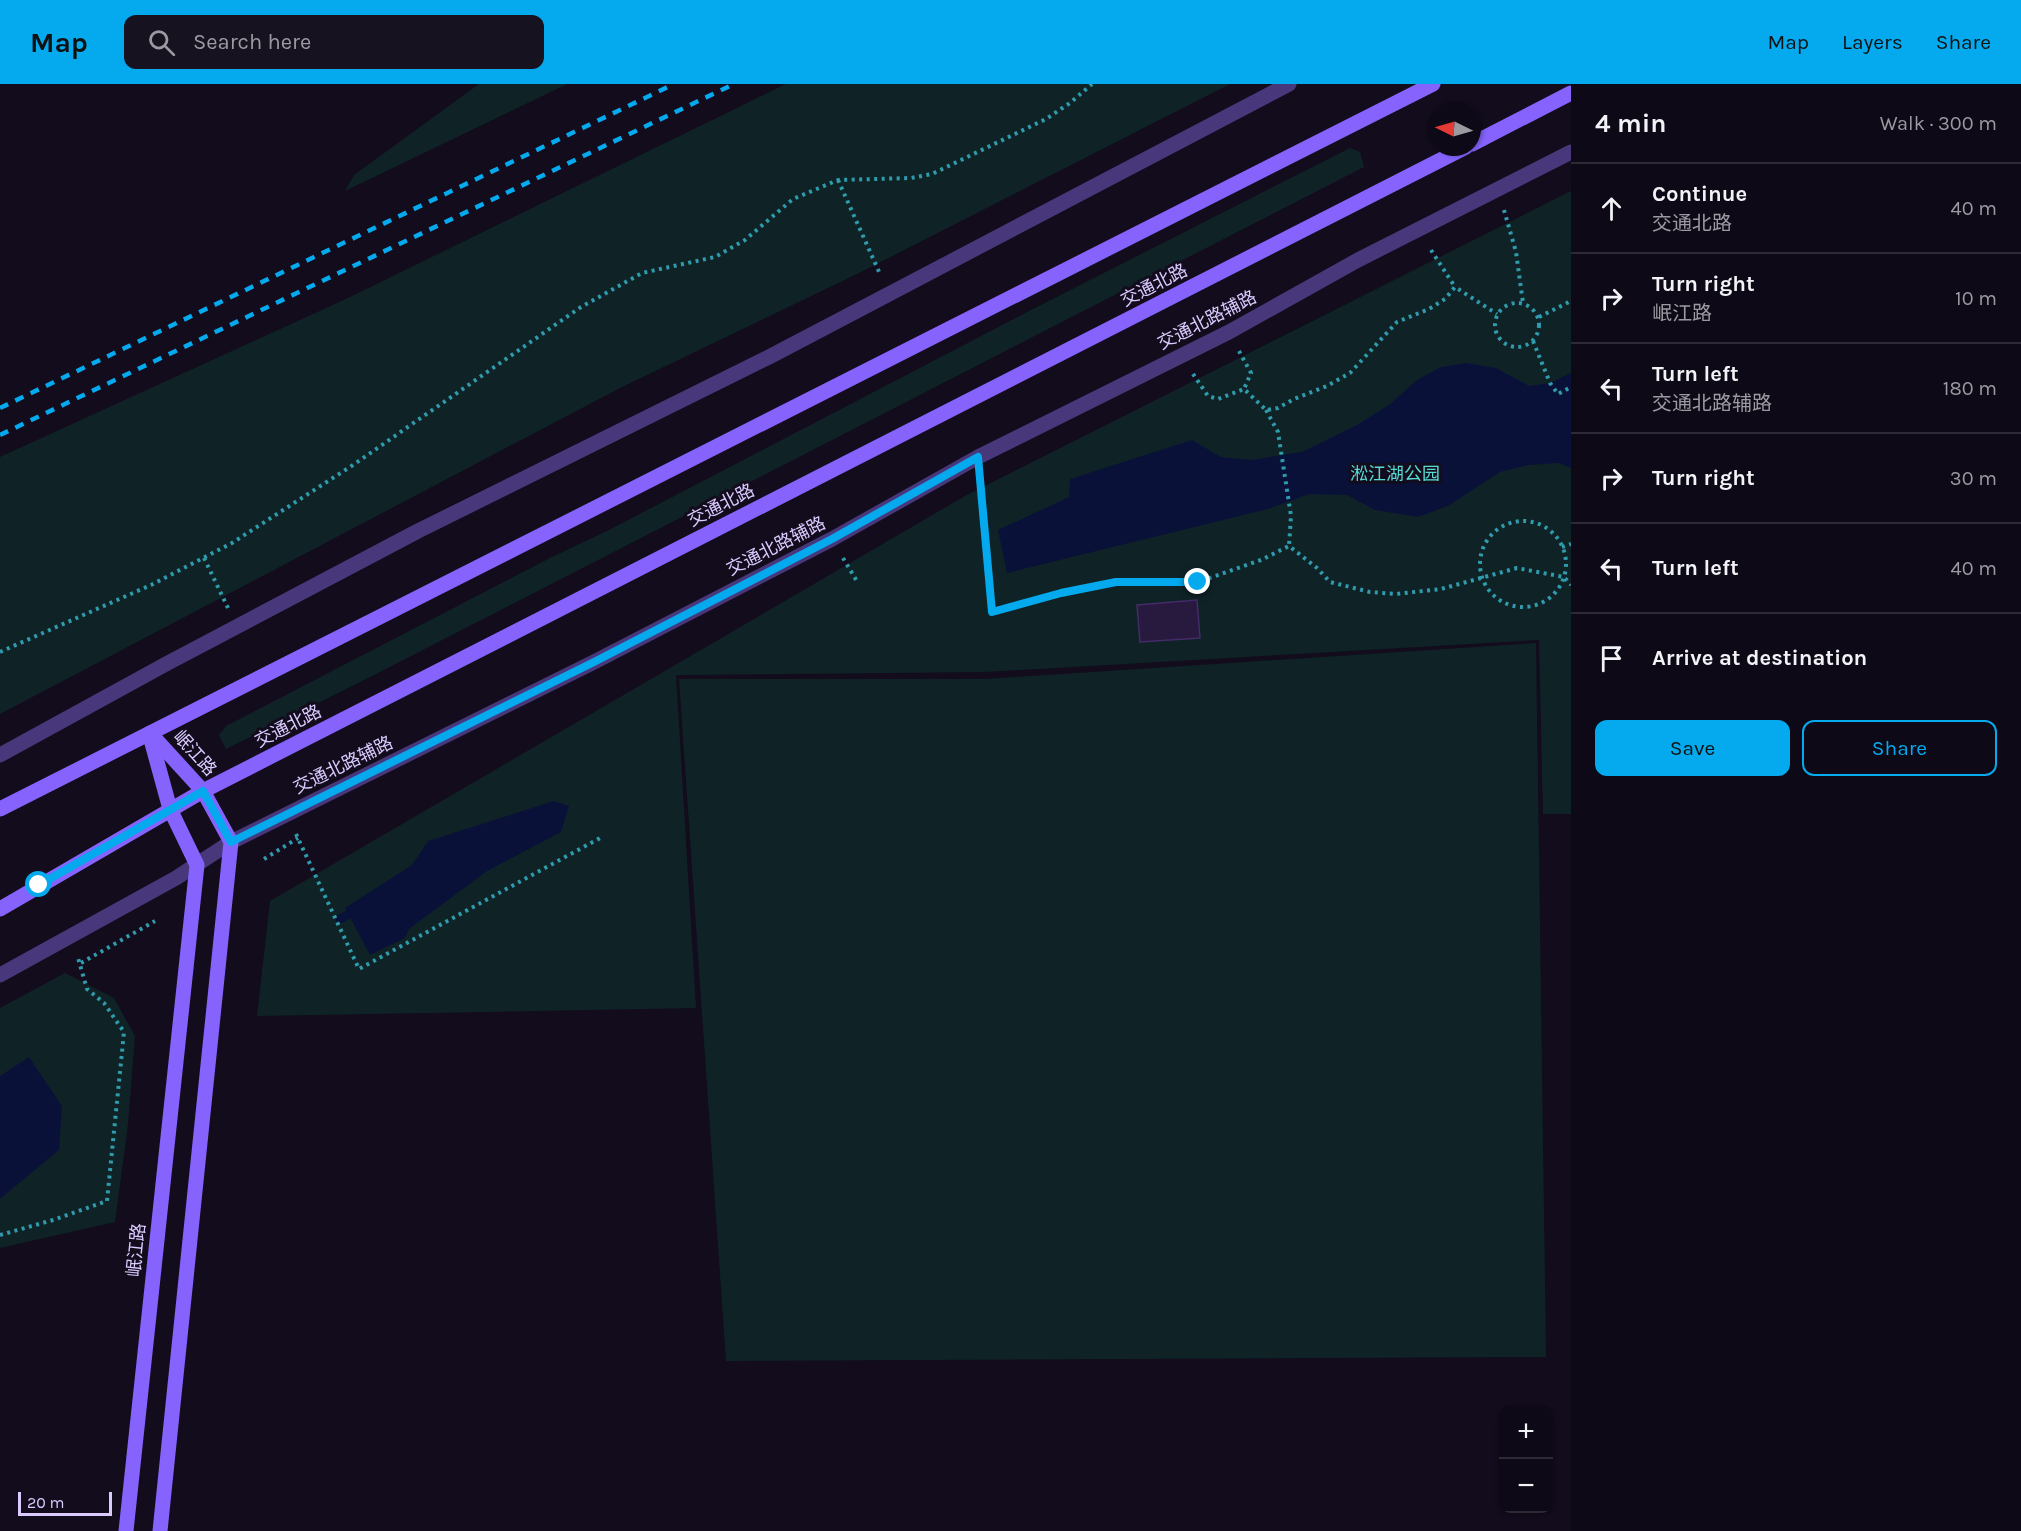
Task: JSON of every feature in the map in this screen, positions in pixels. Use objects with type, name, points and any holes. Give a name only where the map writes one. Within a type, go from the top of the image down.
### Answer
[{"type":"main road","points":[[0,809],[1433,84]]},
{"type":"main road","points":[[1481,139],[1571,93]]},
{"type":"main road","name":"交通北路","points":[[0,909],[203,791],[1448,156]]},
{"type":"main road","name":"岷江路","points":[[150,733],[203,791],[231,842]]},
{"type":"main road","name":"岷江路","points":[[126,1531],[197,865],[170,809],[150,733]]},
{"type":"main road","points":[[160,1531],[231,842]]},
{"type":"street","points":[[0,755],[418,531],[769,357],[1289,84]]},
{"type":"street","name":"交通北路辅路","points":[[0,975],[197,865],[231,842],[594,662],[832,539],[978,457],[1229,332],[1358,260],[1571,152]]},
{"type":"path","points":[[0,652],[151,585],[232,543],[353,465],[581,307],[642,273],[715,257],[745,240],[793,199],[838,180],[911,178],[932,174],[1046,119],[1092,84]]},
{"type":"path","points":[[838,180],[889,294]]},
{"type":"path","points":[[1495,190],[1508,218],[1516,252],[1523,303]]},
{"type":"path","points":[[1420,229],[1438,263],[1455,287],[1497,314]]},
{"type":"path","points":[[1266,410],[1278,408],[1328,386],[1350,373],[1397,322],[1429,309],[1445,299],[1455,287]]},
{"type":"path","points":[[1539,317],[1571,301]]},
{"type":"path","points":[[1523,303],[1535,311],[1539,317],[1539,330],[1533,341],[1520,347],[1513,347],[1500,340],[1495,327],[1497,314],[1508,304],[1523,303]]},
{"type":"path","points":[[1181,356],[1208,396],[1218,399],[1244,389],[1251,373],[1229,332]]},
{"type":"path","points":[[1533,341],[1550,383],[1558,394],[1571,387]]},
{"type":"path","points":[[1244,389],[1266,410],[1278,432],[1291,516],[1289,546]]},
{"type":"path","points":[[978,457],[992,612],[1061,593],[1116,582],[1198,582],[1261,560],[1289,546]]},
{"type":"path","points":[[1519,521],[1532,522],[1545,527],[1555,535],[1562,547],[1566,567],[1564,577],[1549,598],[1537,604],[1524,607],[1511,606],[1499,600],[1490,591],[1479,567],[1486,542],[1495,531],[1506,524],[1519,521]]},
{"type":"path","points":[[1562,547],[1571,543]]},
{"type":"path","points":[[1289,546],[1317,567],[1330,582],[1370,591],[1396,594],[1425,591],[1466,583],[1482,576],[1517,568],[1564,577],[1571,585]]},
{"type":"path","points":[[204,558],[237,627]]},
{"type":"path","points":[[287,814],[359,969],[602,837]]},
{"type":"path","points":[[264,859],[298,838]]},
{"type":"path","points":[[81,963],[155,921]]},
{"type":"path","points":[[0,1234],[53,1220],[107,1201],[124,1032],[104,1003],[87,989],[81,963],[68,937]]},
{"type":"green space","points":[[479,84],[567,84],[345,191],[354,175]]},
{"type":"green space","points":[[786,84],[1230,84],[861,272],[620,388],[0,714],[0,457],[348,298]]},
{"type":"green space","points":[[1350,148],[1360,152],[1364,167],[226,749],[219,735],[226,726],[1029,311]]},
{"type":"green space","name":"淞江湖公园","points":[[1571,191],[1571,814],[1543,814],[1539,640],[985,672],[676,675],[696,1008],[257,1016],[270,901],[965,496]]},
{"type":"green space","points":[[1536,643],[1546,1357],[726,1361],[679,679],[985,679]]},
{"type":"green space","points":[[65,973],[114,998],[135,1036],[128,1124],[115,1222],[0,1248],[0,1008]]},
{"type":"shaded area","points":[[1466,363],[1496,368],[1529,386],[1550,383],[1571,373],[1571,468],[1558,463],[1529,465],[1500,472],[1448,506],[1418,517],[1375,510],[1347,495],[1309,494],[1268,509],[1007,573],[998,530],[1069,497],[1070,479],[1192,440],[1221,457],[1252,460],[1302,452],[1357,425],[1390,404],[1417,380],[1441,367]]},
{"type":"shaded area","points":[[554,801],[569,806],[561,832],[487,871],[409,929],[405,938],[370,955],[345,908],[412,865],[428,841]]},
{"type":"shaded area","points":[[29,1057],[62,1106],[59,1150],[0,1199],[0,1076]]},
{"type":"building","points":[[1197,600],[1200,638],[1140,642],[1137,605]]},
{"type":"waterway","points":[[340,919],[357,910]]},
{"type":"railway","points":[[0,408],[674,84]]},
{"type":"railway","points":[[0,435],[734,84]]},
{"type":"route","points":[[39,885],[203,791],[231,842],[594,662],[832,539],[978,457],[992,612],[1061,593],[1116,582],[1198,582]]}]
